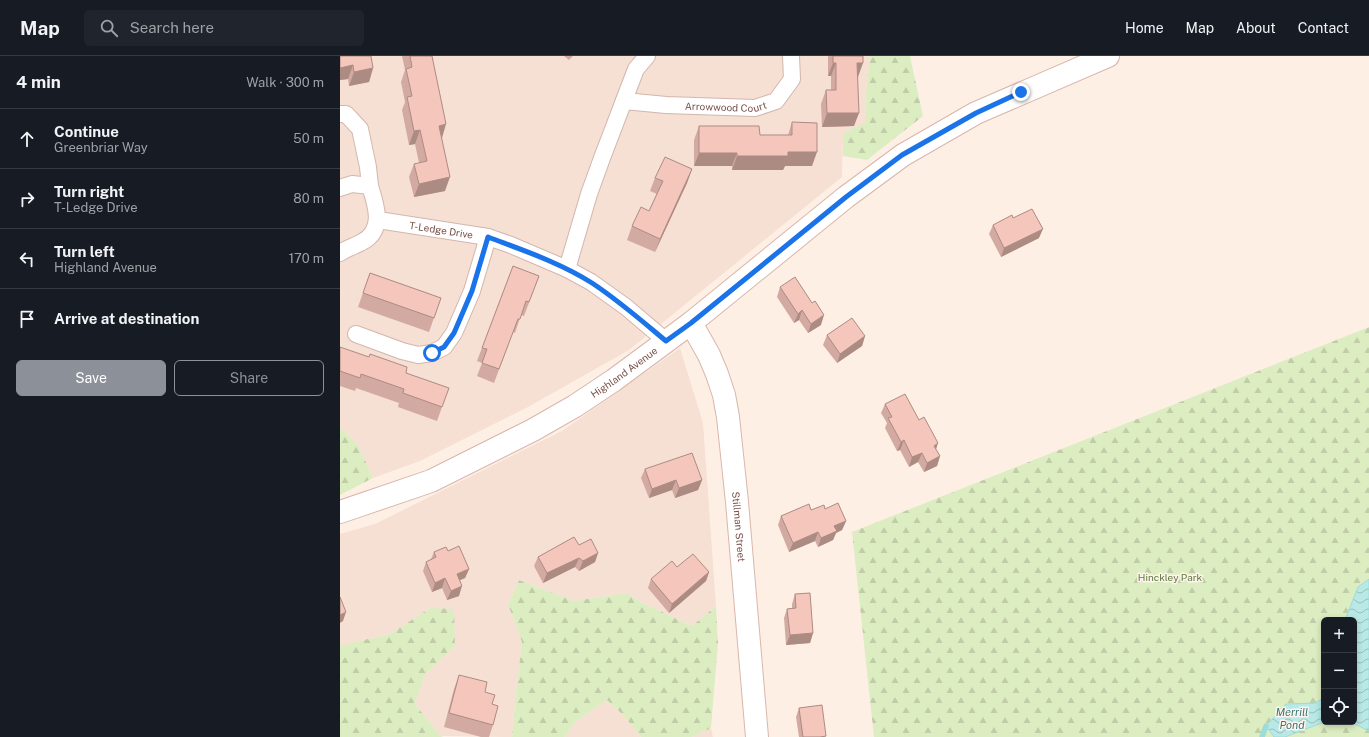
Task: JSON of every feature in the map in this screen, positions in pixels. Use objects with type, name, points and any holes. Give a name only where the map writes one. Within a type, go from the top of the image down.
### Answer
[{"type":"street","points":[[567,269],[590,194],[636,69],[647,56]]},
{"type":"street","name":"Arrowwood Court","points":[[624,101],[666,105],[755,108],[776,101],[792,78],[791,56]]},
{"type":"street","name":"Highland Avenue","points":[[340,512],[431,480],[533,430],[595,393],[691,323],[846,197],[902,155],[976,113],[1108,56]]},
{"type":"street","points":[[340,114],[346,114],[360,129],[368,167],[370,186],[375,201],[378,220],[372,233],[364,241],[343,249]]},
{"type":"street","points":[[340,188],[352,184],[370,186]]},
{"type":"street","name":"T-Ledge Drive","points":[[378,220],[488,237],[567,269],[591,282],[626,307],[666,341]]},
{"type":"street","points":[[356,334],[402,351],[418,355],[432,353],[444,347],[454,333],[472,291],[488,237]]},
{"type":"street","name":"Stillman Street","points":[[691,323],[709,355],[717,374],[724,395],[728,417],[737,502],[757,737]]},
{"type":"shaded area","points":[[340,56],[870,56],[866,92],[865,124],[843,133],[842,177],[629,350],[528,407],[420,461],[373,478],[358,445],[340,427]]},
{"type":"shaded area","points":[[680,348],[703,423],[716,606],[692,626],[641,602],[627,593],[574,601],[519,580],[508,604],[522,642],[512,737],[441,736],[415,704],[425,675],[455,646],[430,608],[390,634],[340,646],[340,534],[375,524],[562,431]]},
{"type":"shaded area","points":[[607,700],[624,716],[641,737],[565,737],[575,722]]},
{"type":"shaded area","points":[[711,728],[713,737],[692,737]]},
{"type":"green space","points":[[870,56],[910,56],[923,116],[867,160],[843,156],[843,133],[865,123],[866,92]]},
{"type":"green space","name":"Hinckley Park","points":[[1369,327],[1369,579],[1358,587],[1346,617],[1321,617],[1321,699],[1316,703],[1286,704],[1266,726],[1274,737],[874,737],[852,532]]},
{"type":"green space","points":[[340,427],[358,445],[373,478],[340,495]]},
{"type":"green space","points":[[519,580],[574,601],[627,593],[641,602],[692,626],[716,606],[718,643],[711,728],[692,737],[641,737],[624,716],[607,700],[575,722],[565,737],[512,737],[522,642],[508,604]]},
{"type":"green space","points":[[430,608],[454,609],[455,646],[425,675],[415,704],[443,737],[340,737],[340,646],[390,634]]},
{"type":"green space","points":[[1321,723],[1321,725],[1357,725],[1369,731],[1369,737],[1285,737]]},
{"type":"water","points":[[1369,579],[1369,731],[1357,725],[1357,617],[1346,617],[1358,587]]},
{"type":"water","name":"Merrill Pond","points":[[1321,699],[1321,723],[1285,737],[1274,737],[1266,726],[1286,704],[1316,703]]},
{"type":"building","points":[[340,56],[371,56],[373,68],[354,72],[353,65],[340,68]]},
{"type":"building","points":[[410,56],[432,56],[446,124],[439,126],[450,177],[419,184],[414,164],[427,161],[420,130],[414,131],[407,97],[412,96],[406,69],[412,67]]},
{"type":"building","points":[[833,56],[863,56],[863,63],[857,63],[859,113],[827,113],[826,90],[836,90],[836,63],[833,63]]},
{"type":"building","points":[[792,122],[817,123],[817,152],[788,152],[788,156],[737,156],[737,153],[699,153],[699,126],[759,126],[760,135],[792,135]]},
{"type":"building","points":[[665,157],[692,169],[660,239],[632,226],[641,207],[649,211],[663,181],[655,178]]},
{"type":"building","points":[[1032,209],[1043,229],[1004,248],[993,225],[1012,215],[1013,218]]},
{"type":"building","points":[[513,266],[539,276],[529,302],[526,301],[520,319],[518,319],[499,369],[482,363],[487,349],[482,348]]},
{"type":"building","points":[[370,273],[441,298],[434,318],[363,293]]},
{"type":"building","points":[[795,277],[812,303],[815,301],[824,315],[811,324],[802,310],[798,314],[780,287]]},
{"type":"building","points":[[852,318],[865,336],[840,354],[827,335]]},
{"type":"building","points":[[340,347],[369,357],[370,354],[407,367],[406,373],[449,388],[442,407],[403,393],[404,389],[361,374],[360,378],[340,371]]},
{"type":"building","points":[[905,394],[919,420],[924,417],[938,443],[934,446],[940,456],[927,463],[922,453],[912,457],[904,440],[901,442],[888,418],[892,417],[885,404]]},
{"type":"building","points":[[692,453],[702,480],[679,488],[676,480],[652,489],[645,469]]},
{"type":"building","points":[[838,503],[846,521],[834,526],[837,531],[821,538],[818,532],[793,543],[781,516],[809,504],[811,510],[824,505],[825,509]]},
{"type":"building","points":[[574,537],[579,545],[591,539],[598,553],[583,561],[579,558],[547,573],[538,557]]},
{"type":"building","points":[[459,546],[469,569],[457,574],[462,586],[451,591],[445,578],[435,583],[426,562],[436,557],[434,552],[446,547],[448,551]]},
{"type":"building","points":[[693,554],[709,572],[672,604],[651,579],[672,561],[677,567]]},
{"type":"building","points":[[810,593],[813,633],[790,635],[787,609],[796,608],[795,594]]},
{"type":"building","points":[[340,597],[346,612],[340,615]]},
{"type":"building","points":[[459,675],[487,682],[485,692],[495,695],[492,704],[498,706],[493,725],[449,713]]},
{"type":"building","points":[[822,705],[826,736],[803,737],[799,708]]},
{"type":"waterway","points":[[1262,737],[1266,726]]},
{"type":"route","points":[[432,353],[444,347],[454,333],[472,291],[488,237],[567,269],[591,282],[626,307],[666,341],[691,323],[846,197],[902,155],[976,113],[1021,92]]}]
